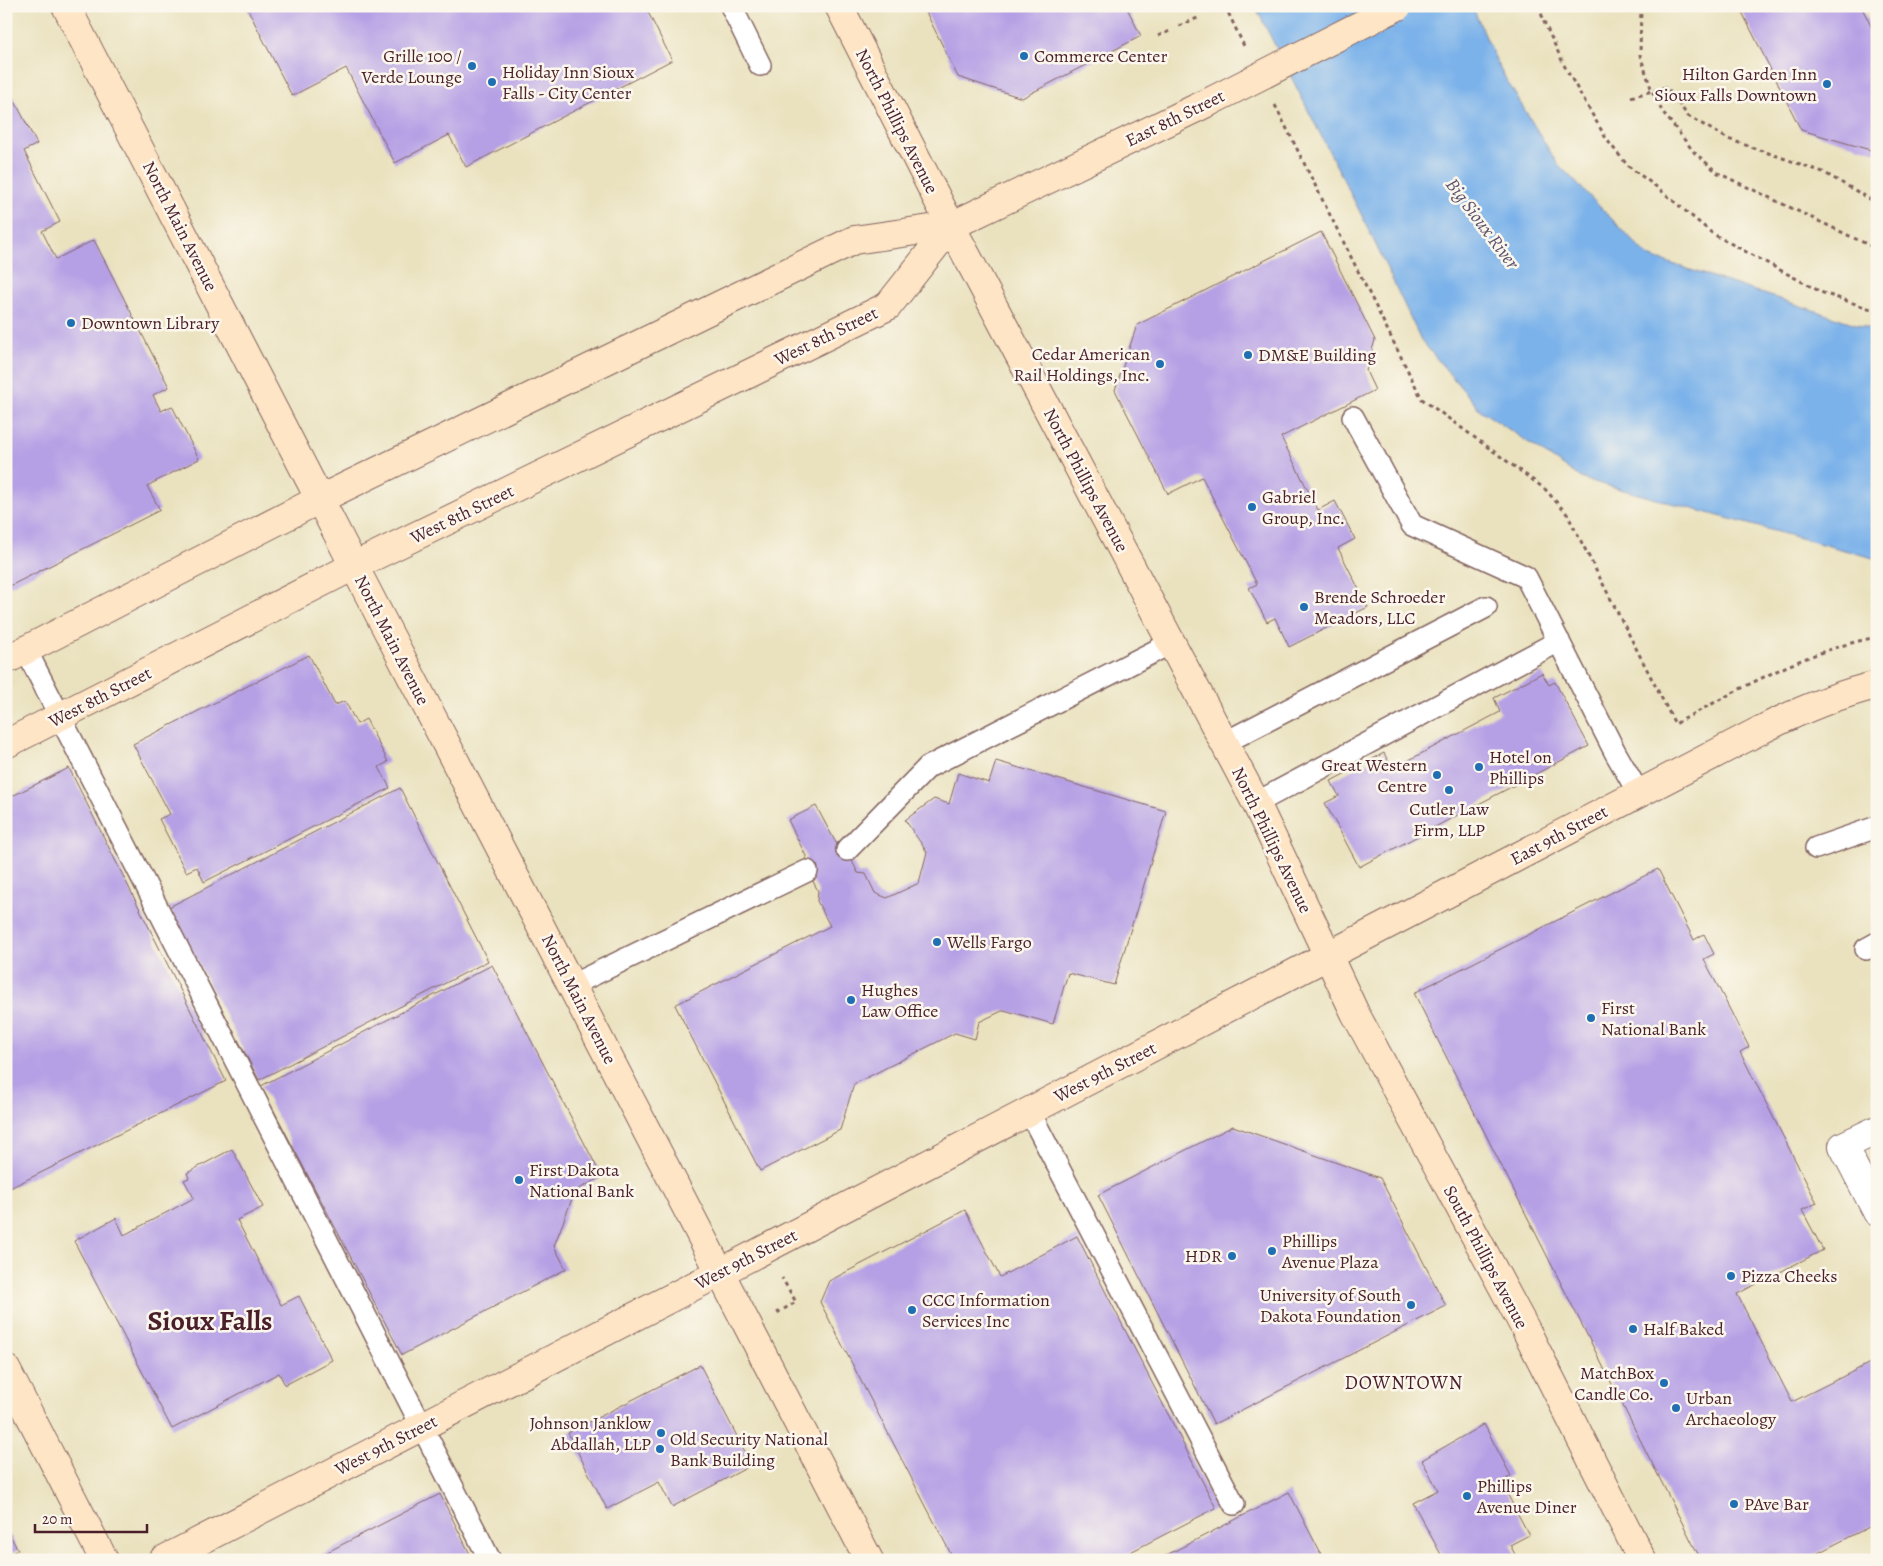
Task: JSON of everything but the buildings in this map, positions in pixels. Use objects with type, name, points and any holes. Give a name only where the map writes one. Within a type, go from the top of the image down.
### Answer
[{"type":"street","name":"North Phillips Avenue","points":[[838,6],[951,226],[1256,803],[1328,956]]},
{"type":"street","name":"East 8th Street","points":[[951,226],[1211,101],[1398,6]]},
{"type":"street","name":"North Main Avenue","points":[[73,8],[354,566],[869,1560]]},
{"type":"street","points":[[16,655],[320,499],[854,240],[951,226]]},
{"type":"street","name":"West 8th Street","points":[[6,744],[354,566],[888,306],[951,226]]},
{"type":"street","name":"East 9th Street","points":[[1328,956],[1790,715],[1847,692],[1877,685]]},
{"type":"street","name":"West 9th Street","points":[[163,1560],[1328,956]]},
{"type":"street","name":"South Phillips Avenue","points":[[1328,956],[1355,1014],[1527,1332],[1642,1560]]},
{"type":"street","points":[[1877,1130],[1843,1146],[1877,1212]]},
{"type":"street","points":[[6,1369],[104,1560]]},
{"type":"lane","points":[[731,6],[760,65]]},
{"type":"lane","points":[[1353,417],[1412,525],[1526,577],[1615,752],[1639,794]]},
{"type":"lane","points":[[1224,743],[1486,608]]},
{"type":"lane","points":[[1256,803],[1559,641]]},
{"type":"lane","points":[[847,850],[928,767],[1171,643]]},
{"type":"lane","points":[[16,655],[60,717],[490,1560]]},
{"type":"lane","points":[[1816,848],[1877,827]]},
{"type":"lane","points":[[572,985],[807,871]]},
{"type":"lane","points":[[1029,1111],[1234,1504]]},
{"type":"path","points":[[1225,6],[1246,50]]},
{"type":"path","points":[[1539,6],[1544,22],[1566,69],[1607,140],[1628,166],[1658,188],[1713,234],[1823,293],[1877,311]]},
{"type":"path","points":[[1641,6],[1640,54],[1652,91],[1662,112],[1694,152],[1718,173],[1877,249]]},
{"type":"path","points":[[1179,26],[1200,17]]},
{"type":"path","points":[[1158,36],[1170,31]]},
{"type":"path","points":[[1631,97],[1666,87],[1688,116],[1728,139],[1823,172],[1877,203]]},
{"type":"path","points":[[1274,103],[1422,399],[1545,489],[1567,514],[1676,724],[1767,675],[1814,654],[1859,640],[1877,637]]},
{"type":"path","points":[[770,1317],[796,1302],[779,1272]]},
{"type":"water","name":"Big Sioux River","points":[[1255,6],[1472,6],[1501,71],[1557,163],[1648,256],[1877,331],[1877,559],[1583,479],[1480,410],[1421,340],[1363,218]]},
{"type":"place","name":"Commerce Center","points":[[1024,56]]},
{"type":"place","name":"Grille 100 / Verde Lounge","points":[[472,66]]},
{"type":"place","name":"Holiday Inn Sioux Falls - City Center","points":[[492,82]]},
{"type":"place","name":"Hilton Garden Inn Sioux Falls Downtown","points":[[1827,84]]},
{"type":"place","name":"Downtown Library","points":[[71,323]]},
{"type":"place","name":"DM&E Building","points":[[1248,355]]},
{"type":"place","name":"Cedar American Rail Holdings, Inc.","points":[[1160,364]]},
{"type":"place","name":"Gabriel Group, Inc.","points":[[1252,507]]},
{"type":"place","name":"Brende Schroeder Meadors, LLC","points":[[1304,607]]},
{"type":"place","name":"Hotel on Phillips","points":[[1479,767]]},
{"type":"place","name":"Great Western Centre","points":[[1437,775]]},
{"type":"place","name":"Cutler Law Firm, LLP","points":[[1449,790]]},
{"type":"place","name":"Wells Fargo","points":[[937,942]]},
{"type":"place","name":"Hughes Law Office","points":[[851,1000]]},
{"type":"place","name":"First National Bank","points":[[1591,1018]]},
{"type":"place","name":"First Dakota National Bank","points":[[519,1180]]},
{"type":"place","name":"Phillips Avenue Plaza","points":[[1272,1251]]},
{"type":"place","name":"HDR","points":[[1232,1256]]},
{"type":"place","name":"Pizza Cheeks","points":[[1731,1276]]},
{"type":"place","name":"University of South Dakota Foundation","points":[[1411,1305]]},
{"type":"place","name":"CCC Information Services Inc","points":[[912,1310]]},
{"type":"place","name":"Half Baked","points":[[1633,1329]]},
{"type":"place","name":"MatchBox Candle Co.","points":[[1664,1383]]},
{"type":"place","name":"Urban Archaeology","points":[[1676,1408]]},
{"type":"place","name":"Johnson Janklow Abdallah, LLP","points":[[661,1433]]},
{"type":"place","name":"Old Security National Bank Building","points":[[660,1449]]},
{"type":"place","name":"Phillips Avenue Diner","points":[[1467,1496]]},
{"type":"place","name":"PAve Bar","points":[[1734,1504]]},
{"type":"district","name":"Sioux Falls","points":[[210,1320]]},
{"type":"district","name":"DOWNTOWN","points":[[1404,1382]]}]
